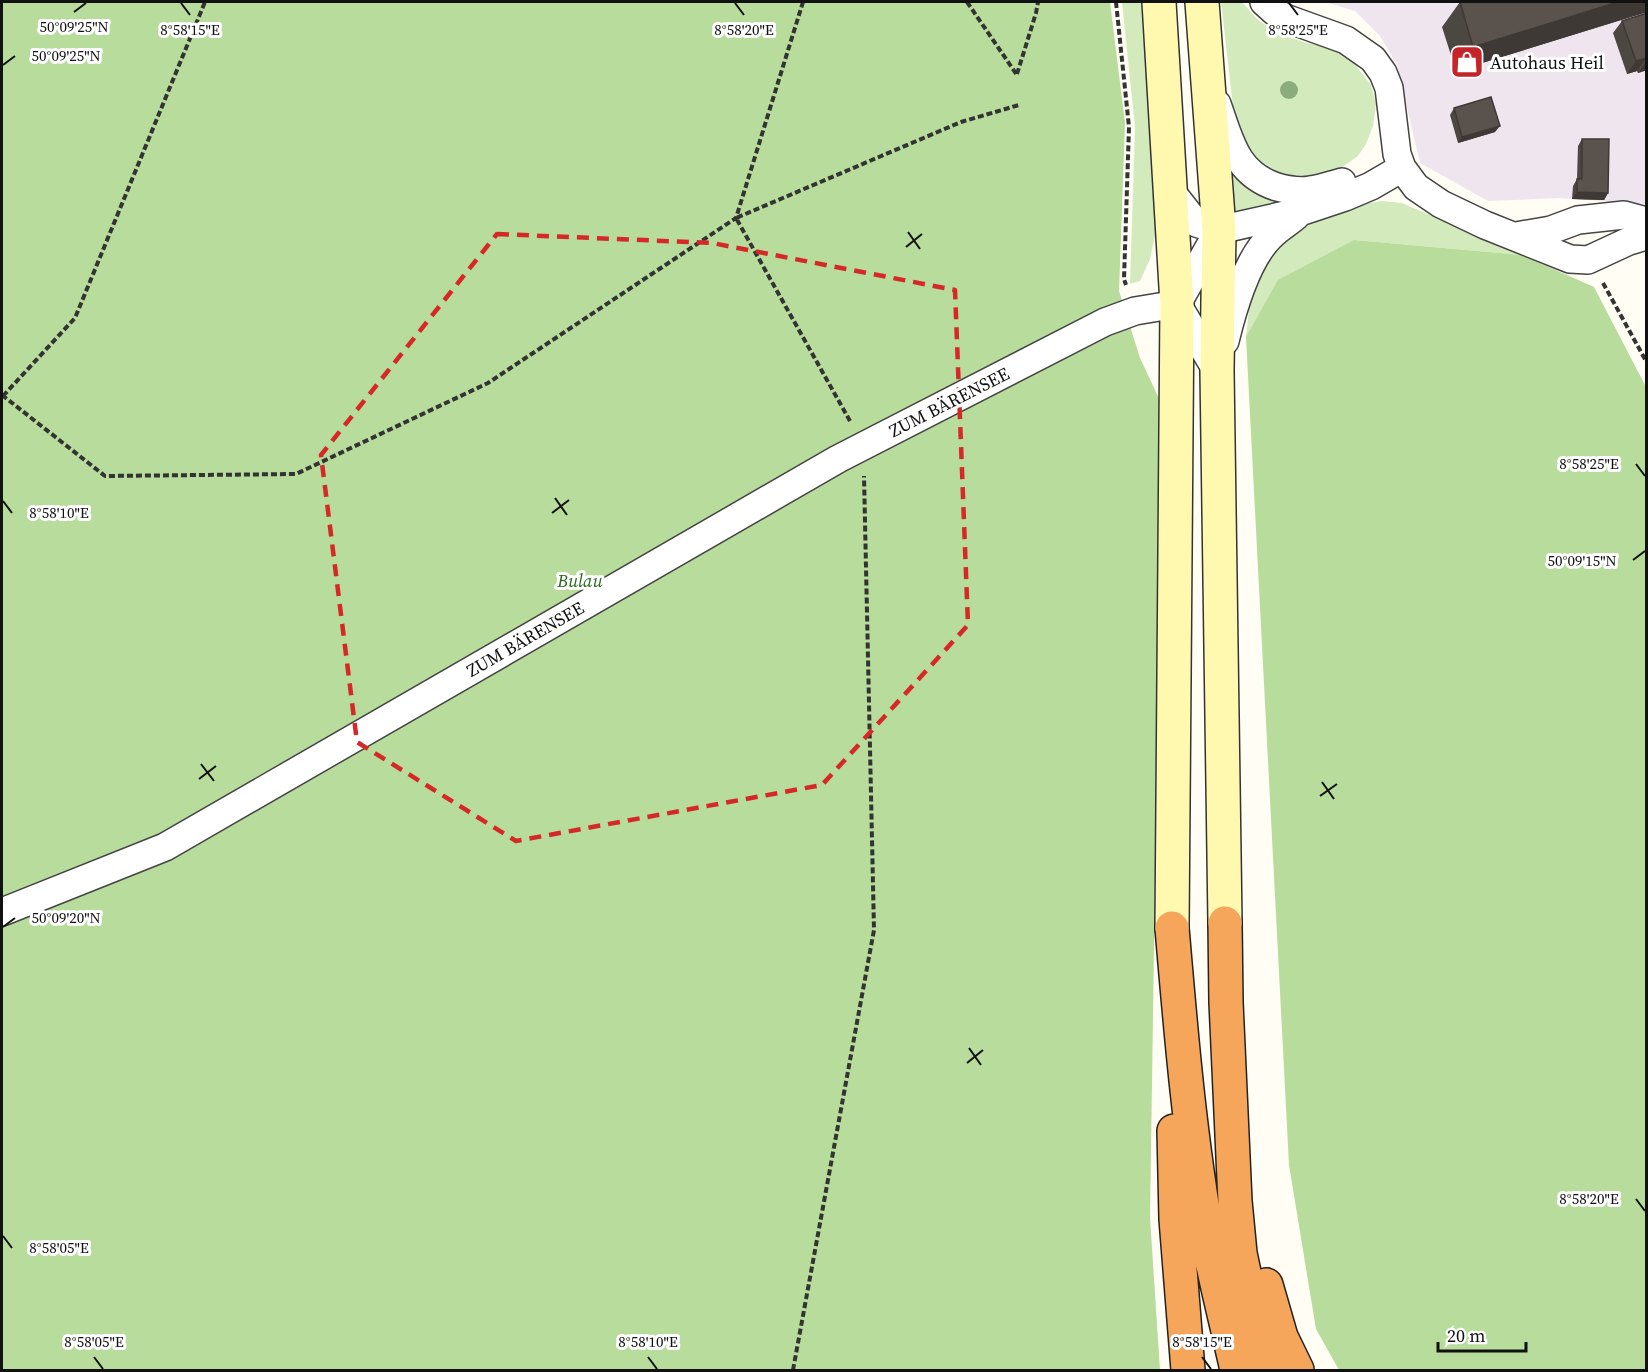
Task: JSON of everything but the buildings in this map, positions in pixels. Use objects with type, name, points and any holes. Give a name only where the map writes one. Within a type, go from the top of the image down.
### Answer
[{"type":"highway","points":[[1225,923],[1226,1002],[1235,1202],[1240,1253],[1264,1371]]},
{"type":"highway","points":[[1172,928],[1176,1219],[1188,1371]]},
{"type":"highway","points":[[1172,928],[1194,1147],[1210,1247],[1238,1371]]},
{"type":"highway","points":[[1233,1139],[1252,1238],[1281,1336],[1297,1371]]},
{"type":"main road","points":[[1159,2],[1177,304],[1172,928]]},
{"type":"main road","points":[[1202,2],[1210,85],[1219,230],[1217,371],[1225,923]]},
{"type":"street","points":[[1264,2],[1285,18],[1346,40],[1373,59],[1383,73],[1389,88],[1397,154],[1401,168],[1416,187],[1441,204],[1570,260],[1588,260],[1629,241],[1647,236]]},
{"type":"street","points":[[1210,85],[1234,151],[1250,174],[1261,182],[1290,191],[1310,190],[1401,168]]},
{"type":"street","points":[[1170,190],[1196,223],[1219,230],[1303,211],[1345,197],[1371,186],[1401,168]]},
{"type":"street","points":[[1217,371],[1233,309],[1254,259],[1269,237],[1303,211]]},
{"type":"street","points":[[1516,236],[1551,230],[1578,220],[1624,216],[1647,221]]},
{"type":"street","points":[[1217,371],[1177,304],[1219,230]]},
{"type":"street","name":"ZUM BÄRENSEE","points":[[2,912],[165,846],[864,445],[1087,331],[1135,311],[1177,304]]},
{"type":"path","points":[[205,2],[75,318],[2,395],[105,476],[296,474],[489,383],[736,218],[961,122],[1019,105]]},
{"type":"path","points":[[793,1371],[874,930],[864,445],[736,218],[803,2]]},
{"type":"path","points":[[967,2],[1017,75],[1038,2]]},
{"type":"path","points":[[1116,2],[1129,127],[1124,279],[1135,311]]},
{"type":"path","points":[[1588,260],[1613,297],[1647,360]]},
{"type":"highlighted area","points":[[497,234],[712,243],[955,290],[968,625],[822,785],[516,841],[357,742],[321,455]]},
{"type":"shaded area","points":[[1325,2],[1646,2],[1646,204],[1559,198],[1488,201],[1420,163],[1397,65],[1380,36],[1355,11]]},
{"type":"green space","name":"Bulau","points":[[2,2],[1110,2],[1125,123],[1119,291],[1140,358],[1162,405],[1150,1218],[1160,1370],[2,1370]]},
{"type":"green space","points":[[1122,2],[1147,2],[1159,216],[1150,259],[1140,281],[1130,284],[1135,127]]},
{"type":"green space","points":[[1221,2],[1242,2],[1259,21],[1279,33],[1303,42],[1333,48],[1354,63],[1371,85],[1376,104],[1373,126],[1358,156],[1338,170],[1311,176],[1281,174],[1257,159],[1236,133]]},
{"type":"green space","points":[[1225,166],[1238,178],[1307,203],[1233,211]]},
{"type":"green space","points":[[1382,201],[1402,203],[1522,255],[1354,240],[1246,337],[1256,276],[1276,248],[1299,231],[1326,217],[1350,207]]},
{"type":"green space","points":[[1354,240],[1522,255],[1594,287],[1646,387],[1646,1370],[1339,1370],[1316,1329],[1289,1165],[1246,337],[1278,280]]},
{"type":"place","name":"Autohaus Heil","points":[[1467,62]]}]
